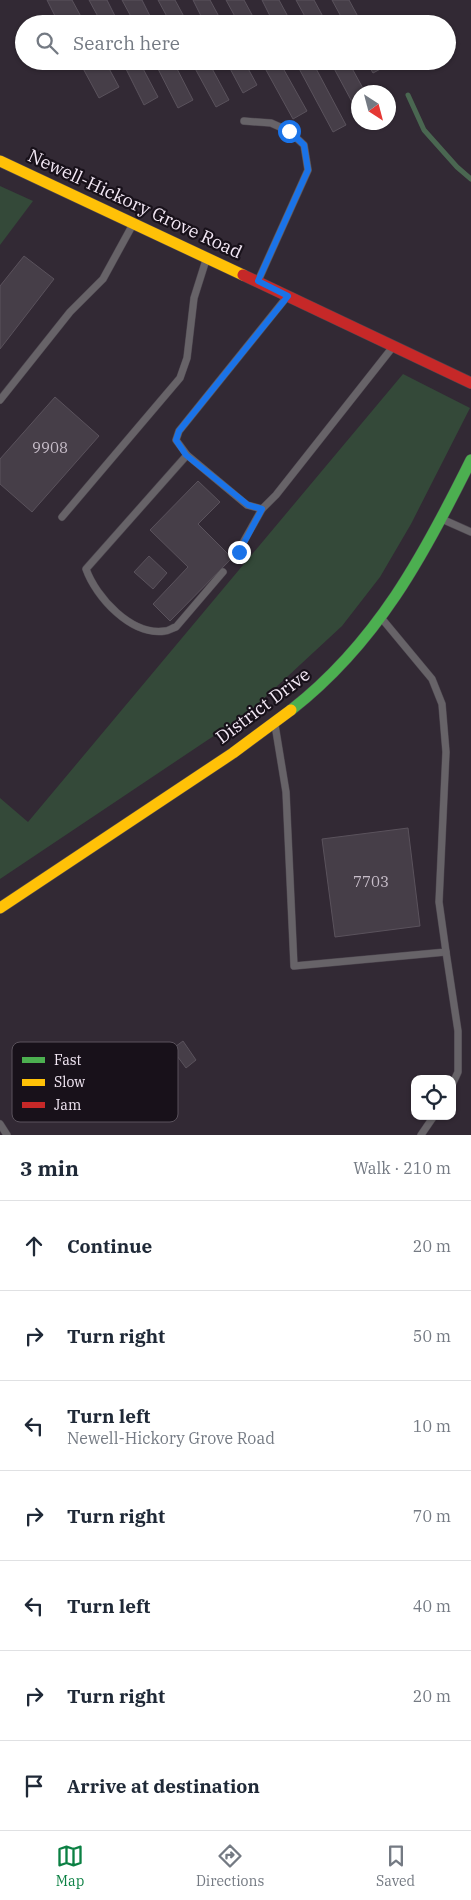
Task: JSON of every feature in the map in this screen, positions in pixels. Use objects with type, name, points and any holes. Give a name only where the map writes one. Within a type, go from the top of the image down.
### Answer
[{"type":"street","name":"Newell-Hickory Grove Road","points":[[0,161],[471,383]]},
{"type":"street","name":"District Drive","points":[[0,908],[275,723],[307,698],[340,667],[360,646],[419,562],[471,460]]},
{"type":"lane","points":[[244,121],[270,123],[289,131],[304,145],[308,170],[258,281]]},
{"type":"lane","points":[[0,400],[70,312],[103,279],[134,223]]},
{"type":"lane","points":[[62,517],[180,378],[187,358],[194,298],[207,257]]},
{"type":"lane","points":[[262,509],[248,505],[186,455],[176,440],[179,431],[288,296]]},
{"type":"lane","points":[[235,557],[262,509],[276,495],[394,346]]},
{"type":"lane","points":[[186,455],[86,569],[99,595],[118,614],[148,630],[164,631],[176,627],[223,572]]},
{"type":"lane","points":[[441,519],[471,532]]},
{"type":"lane","points":[[381,618],[432,679],[442,704],[446,752],[439,902],[458,1031],[458,1072],[456,1076]]},
{"type":"lane","points":[[275,723],[286,792],[294,966],[446,952]]},
{"type":"lane","points":[[421,1135],[431,1120]]},
{"type":"lane","points":[[0,1124],[7,1135]]},
{"type":"green space","points":[[0,186],[33,201],[0,245]]},
{"type":"green space","points":[[403,374],[470,408],[411,524],[380,577],[342,626],[248,713],[0,879],[0,798],[28,822]]},
{"type":"building","points":[[47,0],[72,0],[80,15],[54,15]]},
{"type":"building","points":[[89,0],[107,0],[114,15],[97,15]]},
{"type":"building","points":[[122,0],[142,0],[150,15],[130,15]]},
{"type":"building","points":[[158,0],[175,0],[183,15],[166,15]]},
{"type":"building","points":[[193,0],[210,0],[218,15],[200,15]]},
{"type":"building","points":[[226,0],[244,0],[252,15],[234,15]]},
{"type":"building","points":[[262,0],[279,0],[287,15],[270,15]]},
{"type":"building","points":[[296,0],[314,0],[322,15],[304,15]]},
{"type":"building","points":[[332,0],[349,0],[357,15],[340,15]]},
{"type":"building","points":[[84,70],[110,70],[119,87],[99,98]]},
{"type":"building","points":[[126,70],[144,70],[158,97],[144,105]]},
{"type":"building","points":[[159,70],[178,70],[193,100],[178,108]]},
{"type":"building","points":[[196,70],[213,70],[229,100],[216,107]]},
{"type":"building","points":[[231,70],[249,70],[257,85],[243,93]]},
{"type":"building","points":[[266,70],[284,70],[307,111],[293,119]]},
{"type":"building","points":[[300,70],[317,70],[346,125],[333,132]]},
{"type":"building","points":[[335,70],[353,70],[361,85],[351,85],[351,100]]},
{"type":"building","points":[[24,256],[54,279],[0,349],[0,286]]},
{"type":"building","points":[[55,397],[99,436],[32,512],[0,484],[0,459]]},
{"type":"building","points":[[198,481],[220,502],[198,524],[232,558],[170,621],[153,604],[188,567],[150,530]]},
{"type":"building","points":[[149,556],[167,573],[153,589],[134,572]]},
{"type":"building","points":[[408,828],[420,926],[335,937],[322,839]]},
{"type":"building","points":[[183,1041],[196,1060],[186,1068],[178,1057],[178,1045]]},
{"type":"waterway","points":[[408,95],[424,130],[457,167],[471,179]]},
{"type":"traffic: fast","points":[[291,710],[349,656],[396,596],[435,530],[471,460]]},
{"type":"traffic: slow","points":[[0,161],[243,275]]},
{"type":"traffic: slow","points":[[0,908],[233,753],[291,710]]},
{"type":"traffic: jam","points":[[243,275],[471,383]]},
{"type":"route","points":[[239,552],[262,509],[248,505],[186,455],[176,440],[179,431],[288,296],[258,281],[308,170],[304,145],[289,131]]}]
